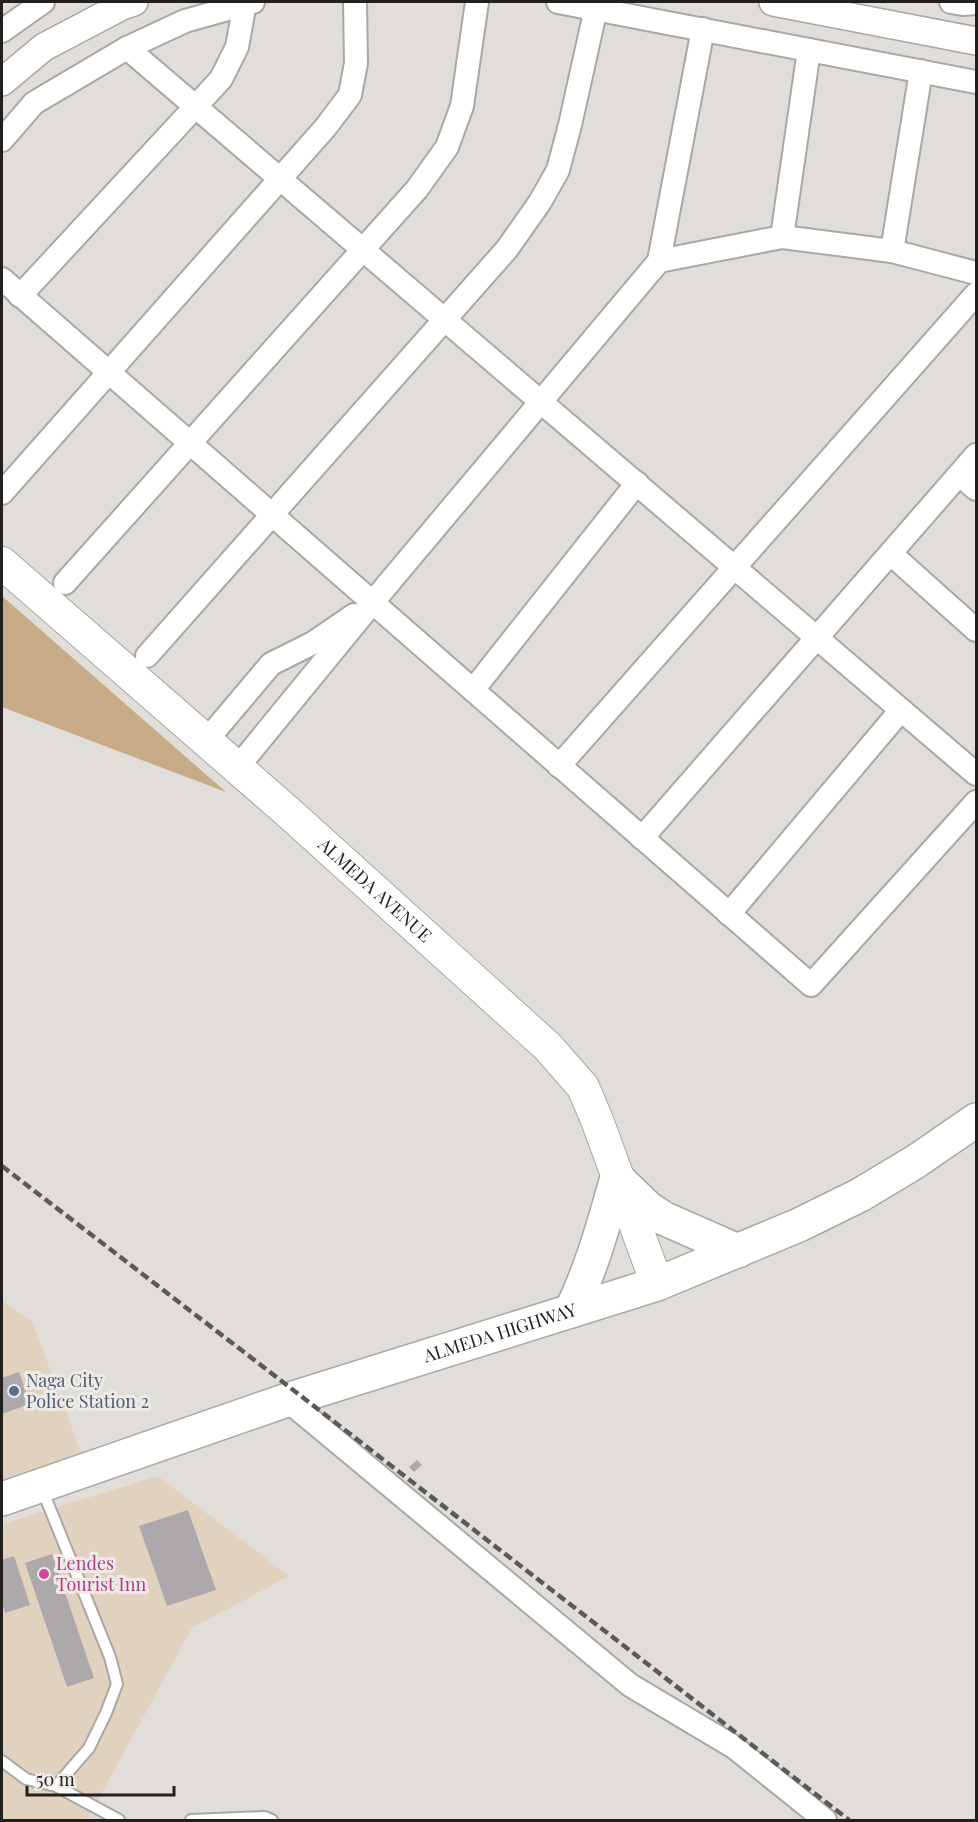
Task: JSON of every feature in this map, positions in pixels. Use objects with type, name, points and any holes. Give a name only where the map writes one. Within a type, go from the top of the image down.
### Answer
[{"type":"highway","name":"ALMEDA HIGHWAY","points":[[2,1499],[287,1400],[657,1284],[799,1225],[860,1195],[915,1162],[976,1120]]},
{"type":"highway","points":[[571,1311],[584,1284],[600,1238],[617,1178],[648,1208],[663,1218],[738,1251]]},
{"type":"main road","name":"ALMEDA AVENUE","points":[[2,563],[297,819],[548,1047],[583,1087],[657,1284]]},
{"type":"street","points":[[2,31],[44,2]]},
{"type":"street","points":[[2,82],[44,47],[134,2]]},
{"type":"street","points":[[2,140],[34,103],[127,48],[185,21],[249,2]]},
{"type":"street","points":[[20,296],[221,79],[237,47],[249,2]]},
{"type":"street","points":[[2,494],[325,128],[350,95],[356,63],[355,2]]},
{"type":"street","points":[[65,583],[417,189],[447,147],[462,106],[477,2]]},
{"type":"street","points":[[558,2],[976,82]]},
{"type":"street","points":[[773,2],[976,41]]},
{"type":"street","points":[[951,2],[976,3]]},
{"type":"street","points":[[147,656],[507,249],[540,202],[558,170],[596,8]]},
{"type":"street","points":[[237,768],[659,261],[703,29]]},
{"type":"street","points":[[127,48],[976,774]]},
{"type":"street","points":[[782,237],[809,50]]},
{"type":"street","points":[[892,250],[921,71]]},
{"type":"street","points":[[659,261],[782,237],[892,250],[976,273]]},
{"type":"street","points":[[2,279],[811,985],[976,802]]},
{"type":"street","points":[[559,766],[976,294]]},
{"type":"street","points":[[642,838],[891,554],[968,482],[976,455]]},
{"type":"street","points":[[473,690],[637,483]]},
{"type":"street","points":[[891,554],[976,630]]},
{"type":"street","points":[[206,741],[271,664],[313,643],[372,603]]},
{"type":"street","points":[[729,914],[901,710]]},
{"type":"street","points":[[287,1400],[630,1684],[734,1747],[825,1821]]},
{"type":"lane","points":[[40,1486],[110,1657],[117,1684],[89,1748],[56,1786]]},
{"type":"lane","points":[[2,1761],[26,1779],[56,1786],[119,1821]]},
{"type":"lane","points":[[191,1821],[265,1817],[272,1821]]},
{"type":"shaded area","points":[[2,596],[226,792],[2,707]]},
{"type":"shaded area","points":[[2,1301],[32,1321],[82,1455],[2,1482]]},
{"type":"shaded area","points":[[158,1476],[289,1576],[192,1628],[87,1820],[2,1820],[2,1524]]},
{"type":"building","name":"Naga City Police Station 2","points":[[19,1372],[30,1404],[2,1414],[2,1378]]},
{"type":"building","points":[[417,1460],[422,1465],[414,1472],[409,1467]]},
{"type":"building","points":[[188,1510],[216,1590],[167,1606],[139,1526]]},
{"type":"building","points":[[52,1554],[94,1678],[67,1687],[25,1563]]},
{"type":"building","points":[[14,1556],[30,1605],[5,1613],[2,1602],[2,1560]]},
{"type":"railway","points":[[2,1166],[849,1820]]},
{"type":"place","name":"Naga City Police Station 2","points":[[14,1391]]},
{"type":"place","name":"Lendes Tourist Inn","points":[[44,1574]]}]
